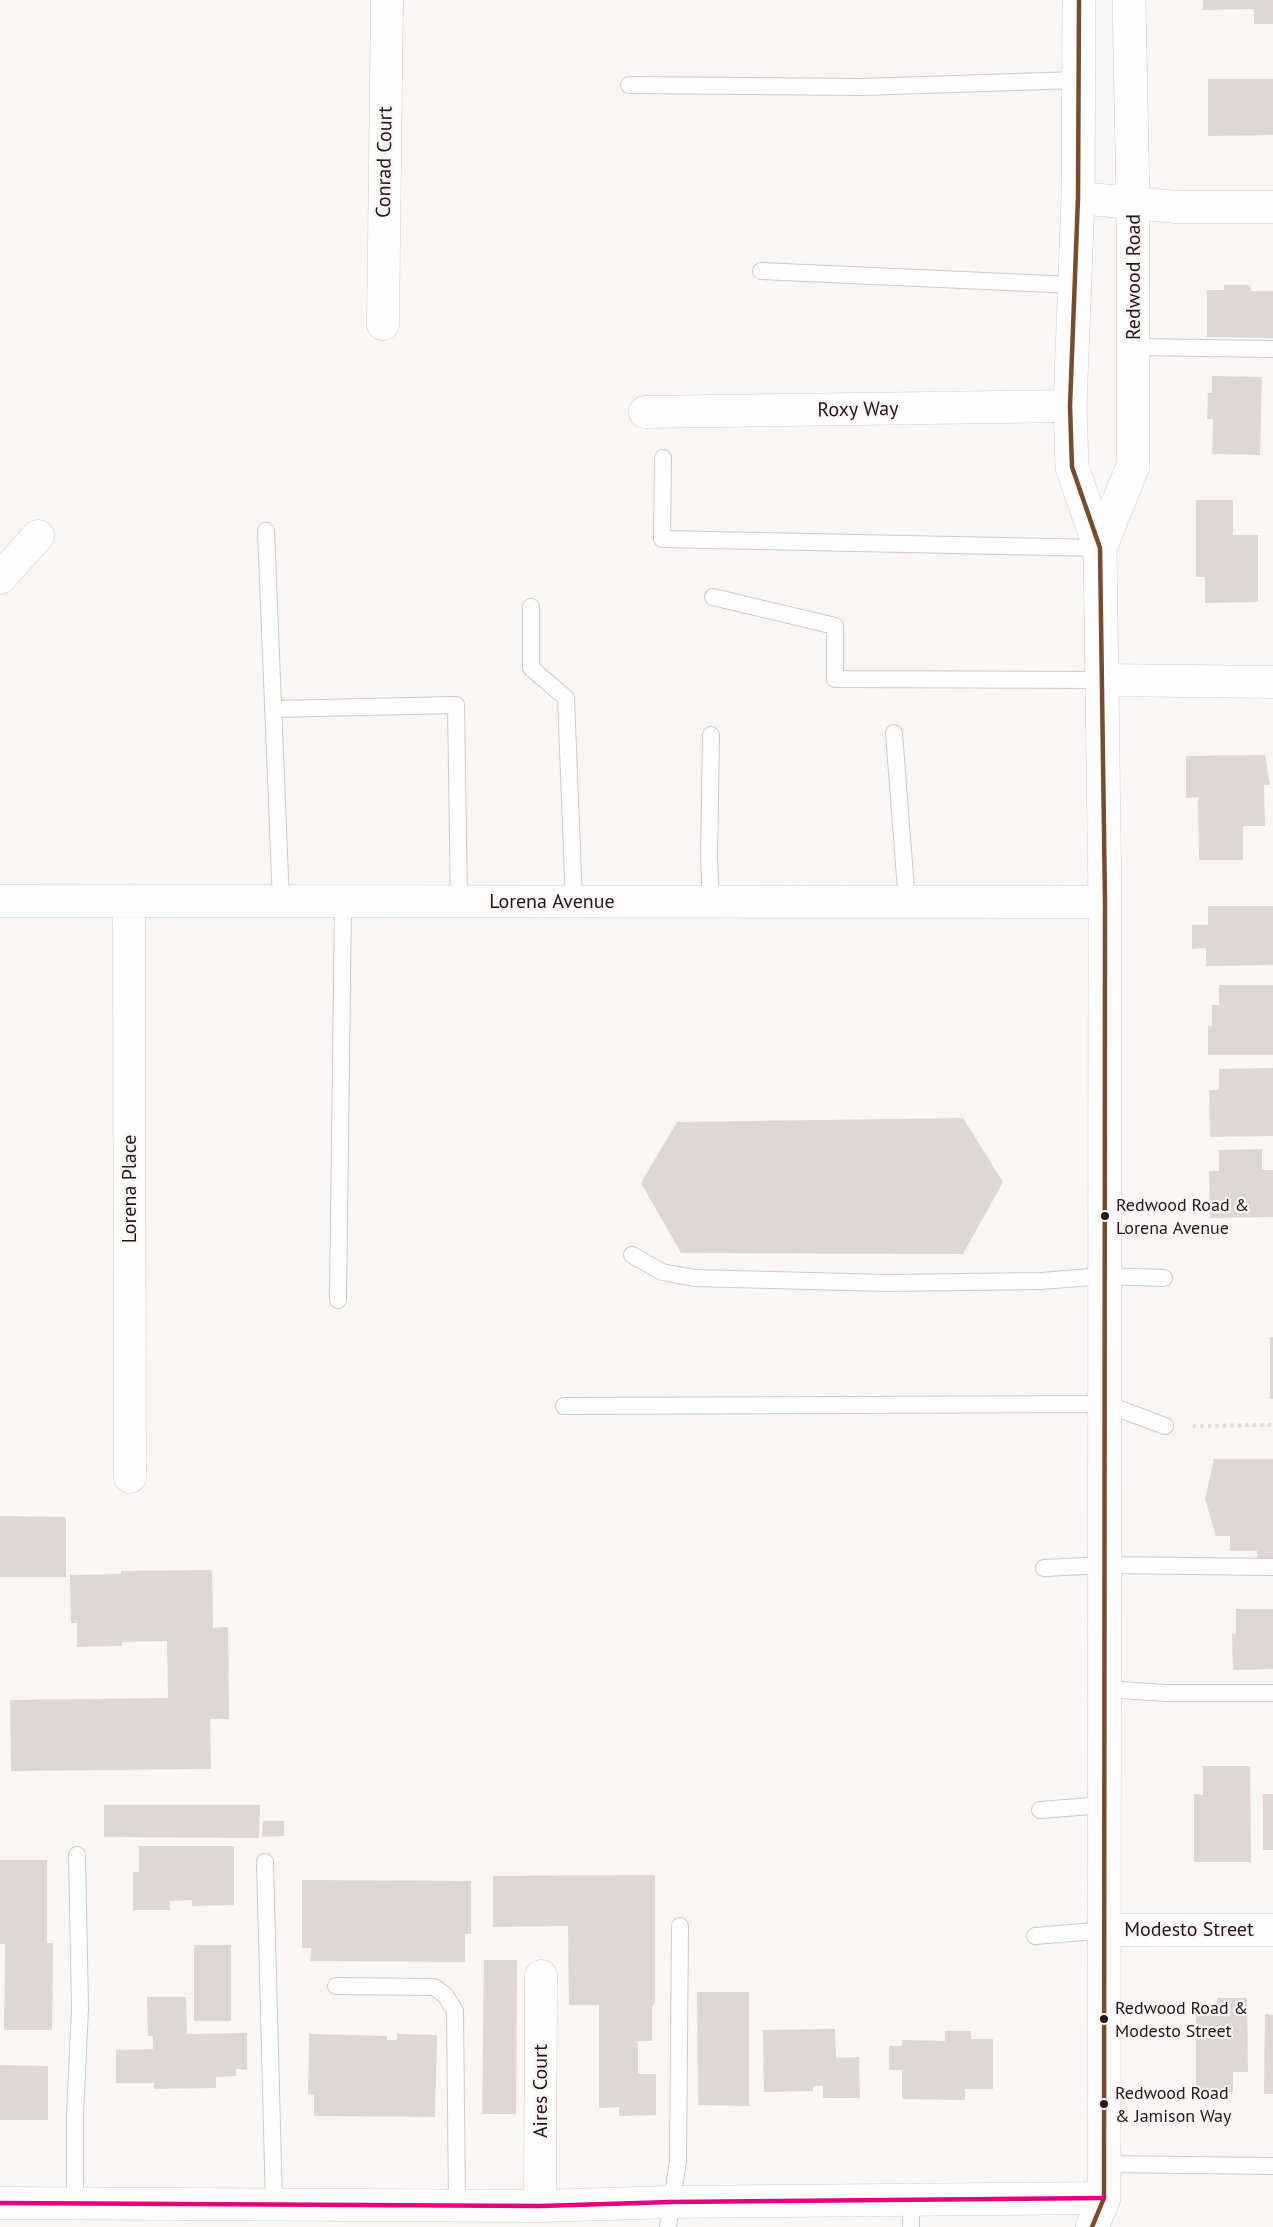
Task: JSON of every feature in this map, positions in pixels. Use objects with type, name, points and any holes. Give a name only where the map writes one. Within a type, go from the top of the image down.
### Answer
[{"type":"main road","name":"Redwood Road","points":[[1078,0],[1077,198],[1070,406],[1072,467],[1100,548],[1105,902],[1106,1930],[1104,2164],[1098,2212],[1119,2227]]},
{"type":"main road","name":"Redwood Road","points":[[1100,548],[1133,466],[1133,202],[1129,0]]},
{"type":"street","name":"Conrad Court","points":[[384,324],[387,0]]},
{"type":"street","points":[[1077,198],[1177,207],[1273,207]]},
{"type":"street","name":"Roxy Way","points":[[645,412],[1070,406]]},
{"type":"street","points":[[0,578],[38,536]]},
{"type":"street","points":[[1102,680],[1273,682]]},
{"type":"street","name":"Lorena Avenue","points":[[0,901],[1105,902]]},
{"type":"street","name":"Lorena Place","points":[[129,901],[130,1477]]},
{"type":"street","name":"Modesto Street","points":[[1106,1930],[1273,1930]]},
{"type":"street","name":"Aires Court","points":[[540,2206],[541,1976]]},
{"type":"street","points":[[2,2211],[75,2203],[274,2203],[457,2204],[498,2216],[540,2206],[669,2214],[1098,2212]]},
{"type":"lane","points":[[629,85],[862,87],[1078,80]]},
{"type":"lane","points":[[761,271],[1074,285]]},
{"type":"lane","points":[[1134,347],[1273,349]]},
{"type":"lane","points":[[663,458],[662,539],[1100,548]]},
{"type":"lane","points":[[266,531],[281,902]]},
{"type":"lane","points":[[712,597],[835,626],[835,679],[1102,680]]},
{"type":"lane","points":[[531,607],[531,668],[566,698],[574,902]]},
{"type":"lane","points":[[274,710],[456,705],[459,902]]},
{"type":"lane","points":[[894,733],[907,903]]},
{"type":"lane","points":[[711,735],[709,858],[711,902]]},
{"type":"lane","points":[[338,1300],[343,901]]},
{"type":"lane","points":[[632,1255],[662,1272],[694,1278],[887,1283],[1041,1281],[1104,1276],[1164,1278]]},
{"type":"lane","points":[[564,1406],[1106,1404],[1165,1426]]},
{"type":"lane","points":[[1044,1568],[1105,1565],[1273,1567]]},
{"type":"lane","points":[[1104,1689],[1167,1693],[1273,1693]]},
{"type":"lane","points":[[1040,1810],[1106,1805]]},
{"type":"lane","points":[[75,2203],[75,2114],[80,2009],[77,1855]]},
{"type":"lane","points":[[265,1862],[274,2203]]},
{"type":"lane","points":[[669,2214],[678,2161],[680,1926]]},
{"type":"lane","points":[[1035,1936],[1106,1930]]},
{"type":"lane","points":[[336,1986],[434,1987],[446,1995],[455,2011],[457,2204]]},
{"type":"lane","points":[[1104,2164],[1273,2166]]},
{"type":"path","points":[[1165,1426],[1273,1425]]},
{"type":"building","points":[[1203,0],[1273,0],[1273,24],[1254,24],[1254,9],[1203,10]]},
{"type":"building","points":[[1208,79],[1273,79],[1273,135],[1208,136]]},
{"type":"building","points":[[1224,285],[1250,285],[1251,291],[1273,291],[1273,338],[1207,337],[1207,290],[1224,290]]},
{"type":"building","points":[[1212,376],[1262,377],[1260,455],[1212,454],[1213,419],[1207,419],[1208,393],[1212,393]]},
{"type":"building","points":[[1196,500],[1233,500],[1233,535],[1258,535],[1258,602],[1205,603],[1205,577],[1196,577]]},
{"type":"building","points":[[1265,755],[1270,785],[1264,785],[1265,826],[1243,826],[1243,860],[1199,860],[1198,797],[1186,798],[1186,756]]},
{"type":"building","points":[[1208,906],[1273,906],[1273,965],[1206,966],[1206,948],[1192,949],[1192,925],[1208,925]]},
{"type":"building","points":[[1219,985],[1273,985],[1273,1055],[1208,1055],[1208,1026],[1212,1026],[1212,1005],[1219,1005]]},
{"type":"building","points":[[1273,1068],[1273,1136],[1210,1137],[1209,1090],[1219,1090],[1219,1069]]},
{"type":"building","points":[[963,1118],[1003,1182],[963,1254],[681,1253],[641,1183],[677,1122]]},
{"type":"building","points":[[1262,1149],[1262,1170],[1273,1170],[1273,1217],[1210,1218],[1209,1171],[1219,1171],[1219,1150]]},
{"type":"building","points":[[1270,1337],[1273,1337],[1273,1399],[1270,1399]]},
{"type":"building","points":[[1214,1459],[1273,1459],[1273,1559],[1257,1559],[1257,1551],[1230,1551],[1230,1536],[1216,1536],[1205,1499]]},
{"type":"building","points":[[0,1516],[66,1517],[66,1577],[0,1577]]},
{"type":"building","points":[[212,1570],[213,1628],[228,1627],[229,1719],[210,1719],[211,1769],[11,1771],[10,1700],[168,1698],[167,1641],[122,1642],[122,1646],[77,1647],[77,1623],[71,1623],[70,1575],[121,1574],[121,1571]]},
{"type":"building","points":[[1236,1609],[1273,1609],[1273,1669],[1233,1670],[1232,1634],[1236,1634]]},
{"type":"building","points":[[1203,1766],[1250,1766],[1251,1862],[1194,1862],[1194,1794],[1203,1795]]},
{"type":"building","points":[[1263,1794],[1273,1794],[1273,1850],[1263,1850]]},
{"type":"building","points":[[104,1805],[260,1805],[259,1838],[104,1837]]},
{"type":"building","points":[[263,1821],[284,1821],[284,1836],[262,1837]]},
{"type":"building","points":[[139,1846],[234,1846],[234,1905],[192,1906],[192,1900],[170,1901],[170,1910],[133,1910],[133,1872],[139,1872]]},
{"type":"building","points":[[0,1860],[47,1860],[47,1943],[53,1943],[52,2030],[4,2030],[5,1944],[0,1944]]},
{"type":"building","points":[[655,1875],[655,2003],[652,2006],[652,2041],[638,2041],[638,2074],[656,2074],[656,2115],[619,2116],[619,2107],[599,2108],[599,2005],[569,2005],[568,1926],[493,1927],[493,1876]]},
{"type":"building","points":[[302,1880],[471,1881],[471,1934],[465,1934],[465,1962],[310,1961],[311,1948],[302,1948]]},
{"type":"building","points":[[194,1945],[231,1945],[231,2021],[194,2021]]},
{"type":"building","points":[[484,1960],[517,1960],[516,2114],[482,2114]]},
{"type":"building","points":[[697,1992],[749,1992],[749,2106],[698,2105]]},
{"type":"building","points":[[147,1997],[186,1997],[187,2034],[247,2033],[247,2070],[236,2069],[236,2076],[216,2077],[216,2088],[154,2089],[154,2083],[116,2083],[116,2050],[153,2049],[153,2036],[148,2036]]},
{"type":"building","points":[[1217,1998],[1247,1998],[1248,2072],[1233,2072],[1233,2092],[1196,2093],[1196,2004],[1217,2004]]},
{"type":"building","points":[[1265,2014],[1273,2015],[1273,2094],[1264,2094]]},
{"type":"building","points":[[835,2029],[836,2058],[859,2057],[860,2098],[823,2098],[823,2086],[813,2086],[813,2091],[764,2092],[763,2030]]},
{"type":"building","points":[[945,2031],[971,2031],[971,2039],[993,2039],[993,2089],[965,2089],[965,2100],[902,2099],[902,2070],[889,2070],[889,2046],[902,2046],[902,2040],[945,2041]]},
{"type":"building","points":[[309,2034],[387,2036],[387,2040],[397,2040],[397,2034],[437,2035],[435,2117],[314,2116],[314,2094],[308,2094]]},
{"type":"building","points":[[0,2065],[48,2066],[48,2120],[0,2120]]},
{"type":"transit line","points":[[1079,0],[1078,198],[1070,406],[1072,467],[1100,548],[1105,902],[1104,2198],[1092,2227]]},
{"type":"transit line","points":[[0,2203],[540,2206],[671,2202],[1104,2198]]},
{"type":"place","name":"Redwood Road & Lorena Avenue","points":[[1105,1216]]},
{"type":"place","name":"Redwood Road & Modesto Street","points":[[1104,2019]]},
{"type":"place","name":"Redwood Road & Jamison Way","points":[[1104,2104]]}]
